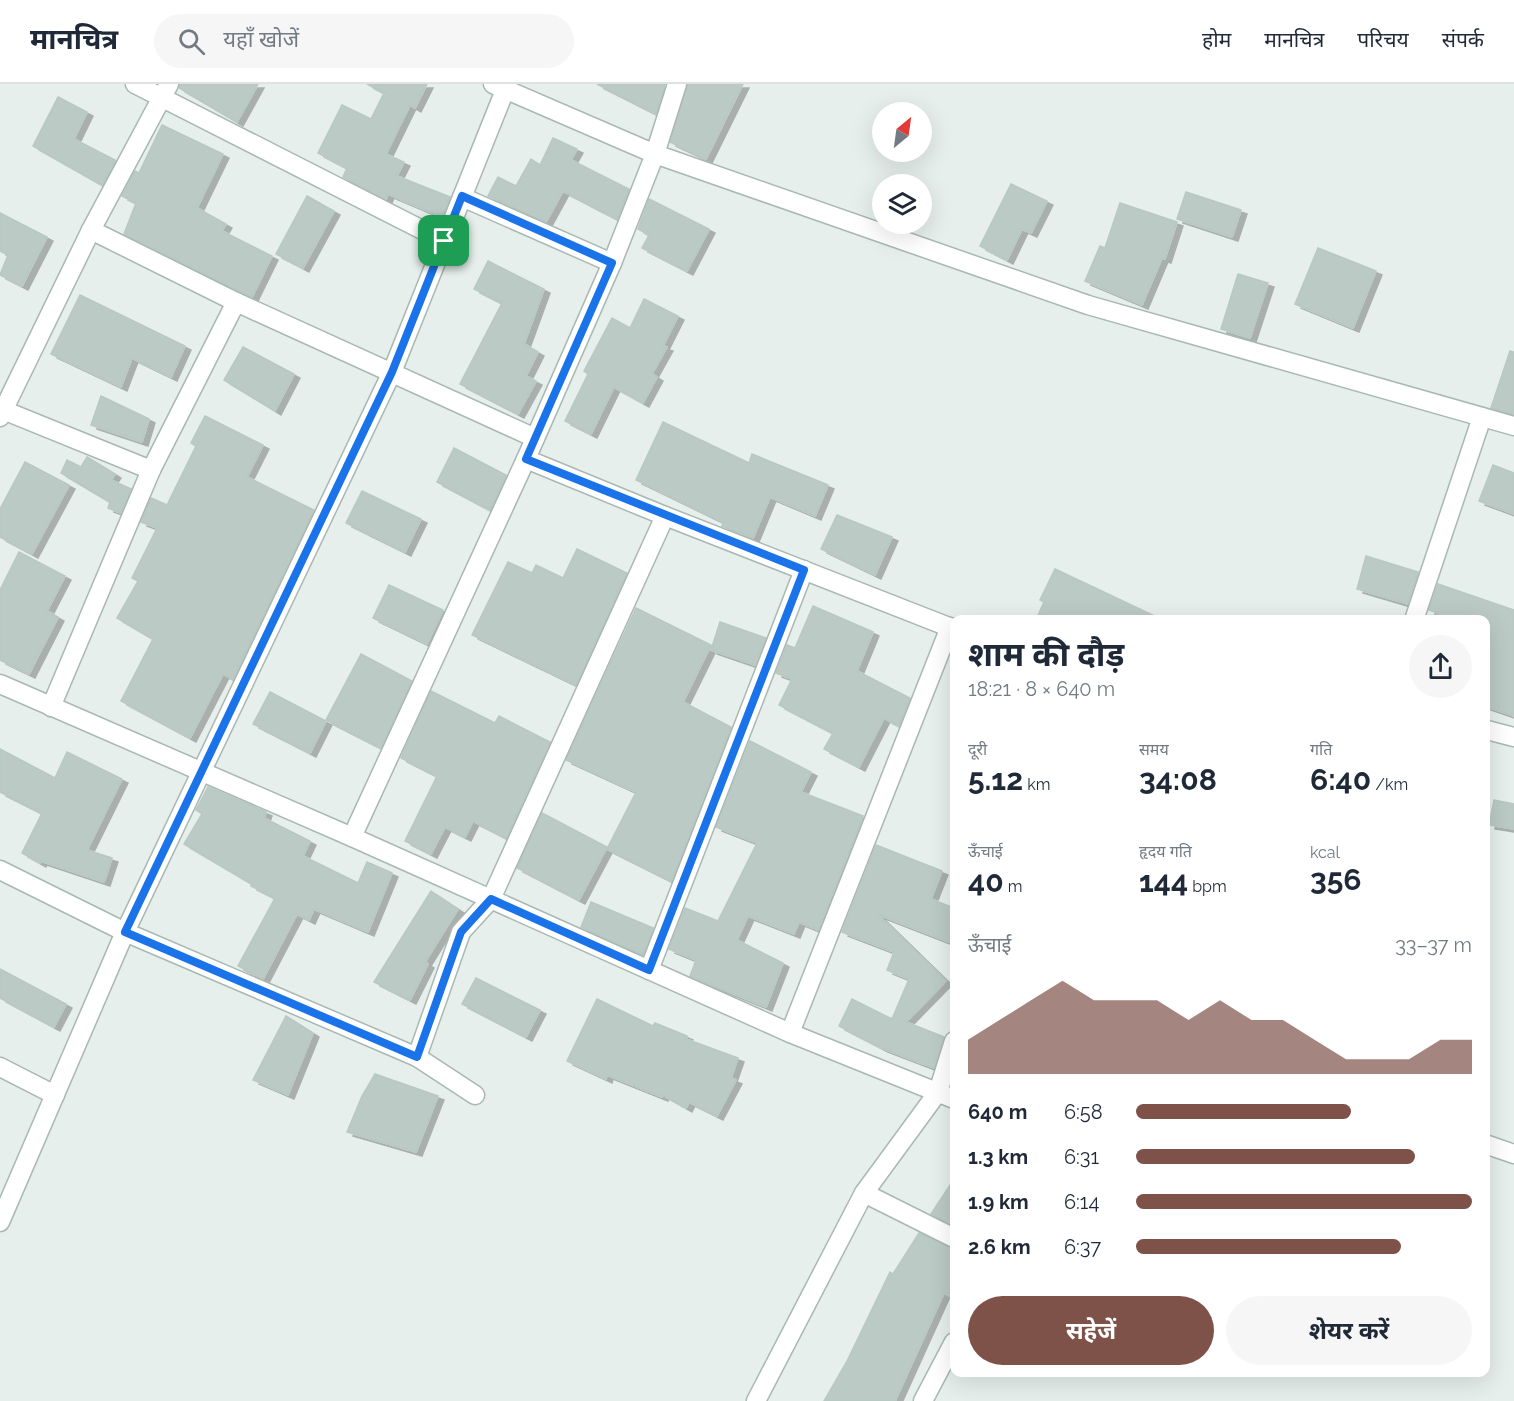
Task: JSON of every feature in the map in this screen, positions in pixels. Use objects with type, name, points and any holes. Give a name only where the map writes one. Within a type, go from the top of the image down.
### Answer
[{"type":"street","points":[[135,84],[166,90],[444,241]]},
{"type":"street","points":[[351,837],[526,459],[612,263],[655,154],[677,84]]},
{"type":"street","points":[[0,1222],[125,932],[392,372],[462,196],[499,87],[655,154],[1088,305],[1514,426]]},
{"type":"street","points":[[151,470],[2,413],[91,230],[166,90]]},
{"type":"street","points":[[462,196],[612,263]]},
{"type":"street","points":[[91,230],[236,302],[534,438]]},
{"type":"street","points":[[51,707],[151,470],[236,302]]},
{"type":"street","points":[[1416,615],[1482,417]]},
{"type":"street","points":[[526,459],[950,627]]},
{"type":"street","points":[[417,1057],[461,932],[491,899],[665,516]]},
{"type":"street","points":[[649,970],[804,570]]},
{"type":"street","points":[[790,1033],[950,633]]},
{"type":"street","points":[[0,684],[351,837],[790,1033],[946,1096]]},
{"type":"street","points":[[1490,731],[1514,737]]},
{"type":"street","points":[[0,870],[125,932],[417,1057],[475,1095]]},
{"type":"street","points":[[0,1067],[55,1095]]},
{"type":"street","points":[[756,1401],[864,1193],[946,1096],[950,1068]]},
{"type":"street","points":[[1490,1146],[1514,1154]]},
{"type":"street","points":[[864,1193],[950,1236]]},
{"type":"street","points":[[923,1401],[950,1350]]},
{"type":"building","points":[[180,84],[258,84],[237,122],[179,88]]},
{"type":"building","points":[[367,84],[427,84],[415,108],[410,105],[386,154],[404,162],[397,176],[450,197],[442,217],[388,194],[386,199],[343,177],[347,168],[318,153],[342,105],[371,119],[383,95],[389,98],[390,96]]},
{"type":"building","points":[[597,84],[665,84],[656,114]]},
{"type":"building","points":[[688,84],[743,84],[706,159],[670,142]]},
{"type":"building","points":[[58,97],[87,112],[74,139],[115,160],[102,185],[33,146]]},
{"type":"building","points":[[162,125],[223,154],[197,208],[226,224],[222,231],[272,256],[252,297],[124,234],[136,203],[122,196],[135,171],[139,173]]},
{"type":"building","points":[[553,138],[577,149],[571,160],[629,189],[617,219],[563,191],[546,222],[488,196],[498,177],[516,186],[531,159],[540,165]]},
{"type":"building","points":[[1011,184],[1047,201],[1031,233],[1022,229],[1007,260],[980,246]]},
{"type":"building","points":[[1186,192],[1241,210],[1232,237],[1177,219]]},
{"type":"building","points":[[307,196],[334,211],[303,268],[276,254]]},
{"type":"building","points":[[649,199],[709,229],[687,271],[642,248],[649,235],[638,229]]},
{"type":"building","points":[[1120,203],[1177,222],[1165,259],[1162,258],[1142,305],[1085,281],[1100,246],[1105,248]]},
{"type":"building","points":[[0,213],[47,237],[22,286],[0,275],[8,255],[0,251]]},
{"type":"building","points":[[1318,248],[1376,271],[1353,328],[1295,304]]},
{"type":"building","points":[[488,261],[544,289],[524,344],[538,352],[526,376],[536,381],[518,414],[460,384],[502,303],[474,289]]},
{"type":"building","points":[[1238,274],[1268,283],[1250,338],[1221,329]]},
{"type":"building","points":[[80,295],[185,346],[171,377],[132,358],[121,387],[51,354]]},
{"type":"building","points":[[644,299],[678,316],[663,346],[667,347],[652,374],[657,377],[643,403],[614,387],[591,434],[565,421],[588,374],[584,371],[612,318],[630,328]]},
{"type":"building","points":[[243,347],[294,374],[275,411],[224,380]]},
{"type":"building","points":[[1510,351],[1514,352],[1514,414],[1491,408]]},
{"type":"building","points":[[101,396],[149,419],[142,442],[91,425]]},
{"type":"building","points":[[205,416],[263,445],[247,477],[314,510],[233,679],[223,674],[190,738],[121,701],[153,639],[117,618],[138,581],[132,578],[157,528],[141,522],[151,498],[167,505],[196,446],[191,443]]},
{"type":"building","points":[[663,422],[749,463],[752,454],[828,485],[815,516],[770,497],[753,538],[722,526],[723,522],[636,480]]},
{"type":"building","points":[[454,448],[506,475],[490,510],[437,482]]},
{"type":"building","points":[[87,457],[115,474],[111,480],[131,489],[121,513],[108,508],[110,502],[61,473],[67,460],[81,467]]},
{"type":"building","points":[[25,462],[69,485],[32,554],[0,537],[0,509]]},
{"type":"building","points":[[1493,465],[1514,473],[1514,514],[1479,501]]},
{"type":"building","points":[[362,491],[421,519],[405,552],[346,523]]},
{"type":"building","points":[[837,515],[892,537],[875,575],[821,549]]},
{"type":"building","points":[[577,549],[627,573],[576,685],[472,635],[508,562],[532,573],[536,565],[563,578]]},
{"type":"building","points":[[19,552],[65,576],[47,611],[58,617],[29,674],[0,660],[0,590]]},
{"type":"building","points":[[1366,556],[1418,572],[1408,604],[1357,589]]},
{"type":"building","points":[[1055,569],[1152,615],[1038,615],[1044,602],[1040,600]]},
{"type":"building","points":[[1438,584],[1514,610],[1514,716],[1490,708],[1490,615],[1437,615],[1438,613],[1429,610]]},
{"type":"building","points":[[389,585],[443,610],[427,644],[373,618]]},
{"type":"building","points":[[813,606],[873,632],[857,671],[910,698],[899,726],[884,718],[859,767],[824,749],[833,733],[779,705],[792,679],[776,673],[787,645],[795,648]]},
{"type":"building","points":[[636,608],[711,645],[683,702],[731,727],[671,881],[607,849],[636,792],[566,760]]},
{"type":"building","points":[[720,622],[766,638],[755,665],[711,650]]},
{"type":"building","points":[[361,654],[412,681],[381,748],[326,720]]},
{"type":"building","points":[[431,691],[495,723],[499,716],[550,742],[506,838],[473,821],[465,837],[445,827],[431,854],[405,841],[437,776],[401,758]]},
{"type":"building","points":[[270,692],[326,721],[310,753],[253,724]]},
{"type":"building","points":[[750,741],[811,772],[801,792],[863,816],[818,930],[799,922],[794,934],[748,916],[737,940],[783,963],[766,1007],[690,976],[696,960],[669,949],[685,908],[718,921],[757,843],[716,827]]},
{"type":"building","points":[[0,749],[55,778],[67,752],[122,779],[87,850],[112,858],[104,882],[41,861],[40,863],[22,853],[42,813],[0,792]]},
{"type":"building","points":[[208,787],[266,812],[264,818],[310,841],[303,856],[358,883],[367,862],[392,873],[368,932],[314,909],[309,920],[297,914],[263,979],[238,966],[275,898],[251,886],[252,884],[184,844],[202,814],[196,810]]},
{"type":"building","points":[[1494,800],[1514,804],[1514,829],[1490,825]]},
{"type":"building","points":[[542,813],[607,847],[579,900],[517,868]]},
{"type":"building","points":[[876,845],[942,871],[931,899],[950,906],[950,942],[877,914],[946,981],[906,1022],[944,1037],[934,1068],[882,1048],[839,1026],[852,999],[892,1019],[909,979],[887,970],[894,952],[842,932]]},
{"type":"building","points":[[431,891],[458,909],[425,962],[428,964],[410,1000],[374,982]]},
{"type":"building","points":[[591,902],[653,928],[643,955],[581,927]]},
{"type":"building","points":[[0,969],[66,1004],[54,1027],[0,998]]},
{"type":"building","points":[[476,978],[540,1010],[526,1037],[462,1004]]},
{"type":"building","points":[[597,999],[653,1026],[655,1023],[687,1036],[686,1039],[738,1058],[731,1078],[736,1080],[717,1116],[689,1102],[686,1108],[663,1095],[662,1097],[607,1075],[606,1079],[567,1061]]},
{"type":"building","points":[[286,1016],[313,1033],[288,1095],[253,1080]]},
{"type":"building","points":[[375,1074],[438,1096],[416,1152],[347,1132],[362,1096]]},
{"type":"building","points":[[950,1185],[950,1223],[931,1214]]},
{"type":"building","points":[[919,1233],[950,1247],[950,1296],[944,1293],[895,1401],[824,1401],[847,1361],[890,1272],[893,1274]]},
{"type":"route","points":[[462,196],[612,263],[526,459],[804,570],[649,970],[491,899],[461,932],[417,1057],[125,932],[392,372],[444,241],[462,196]]}]
